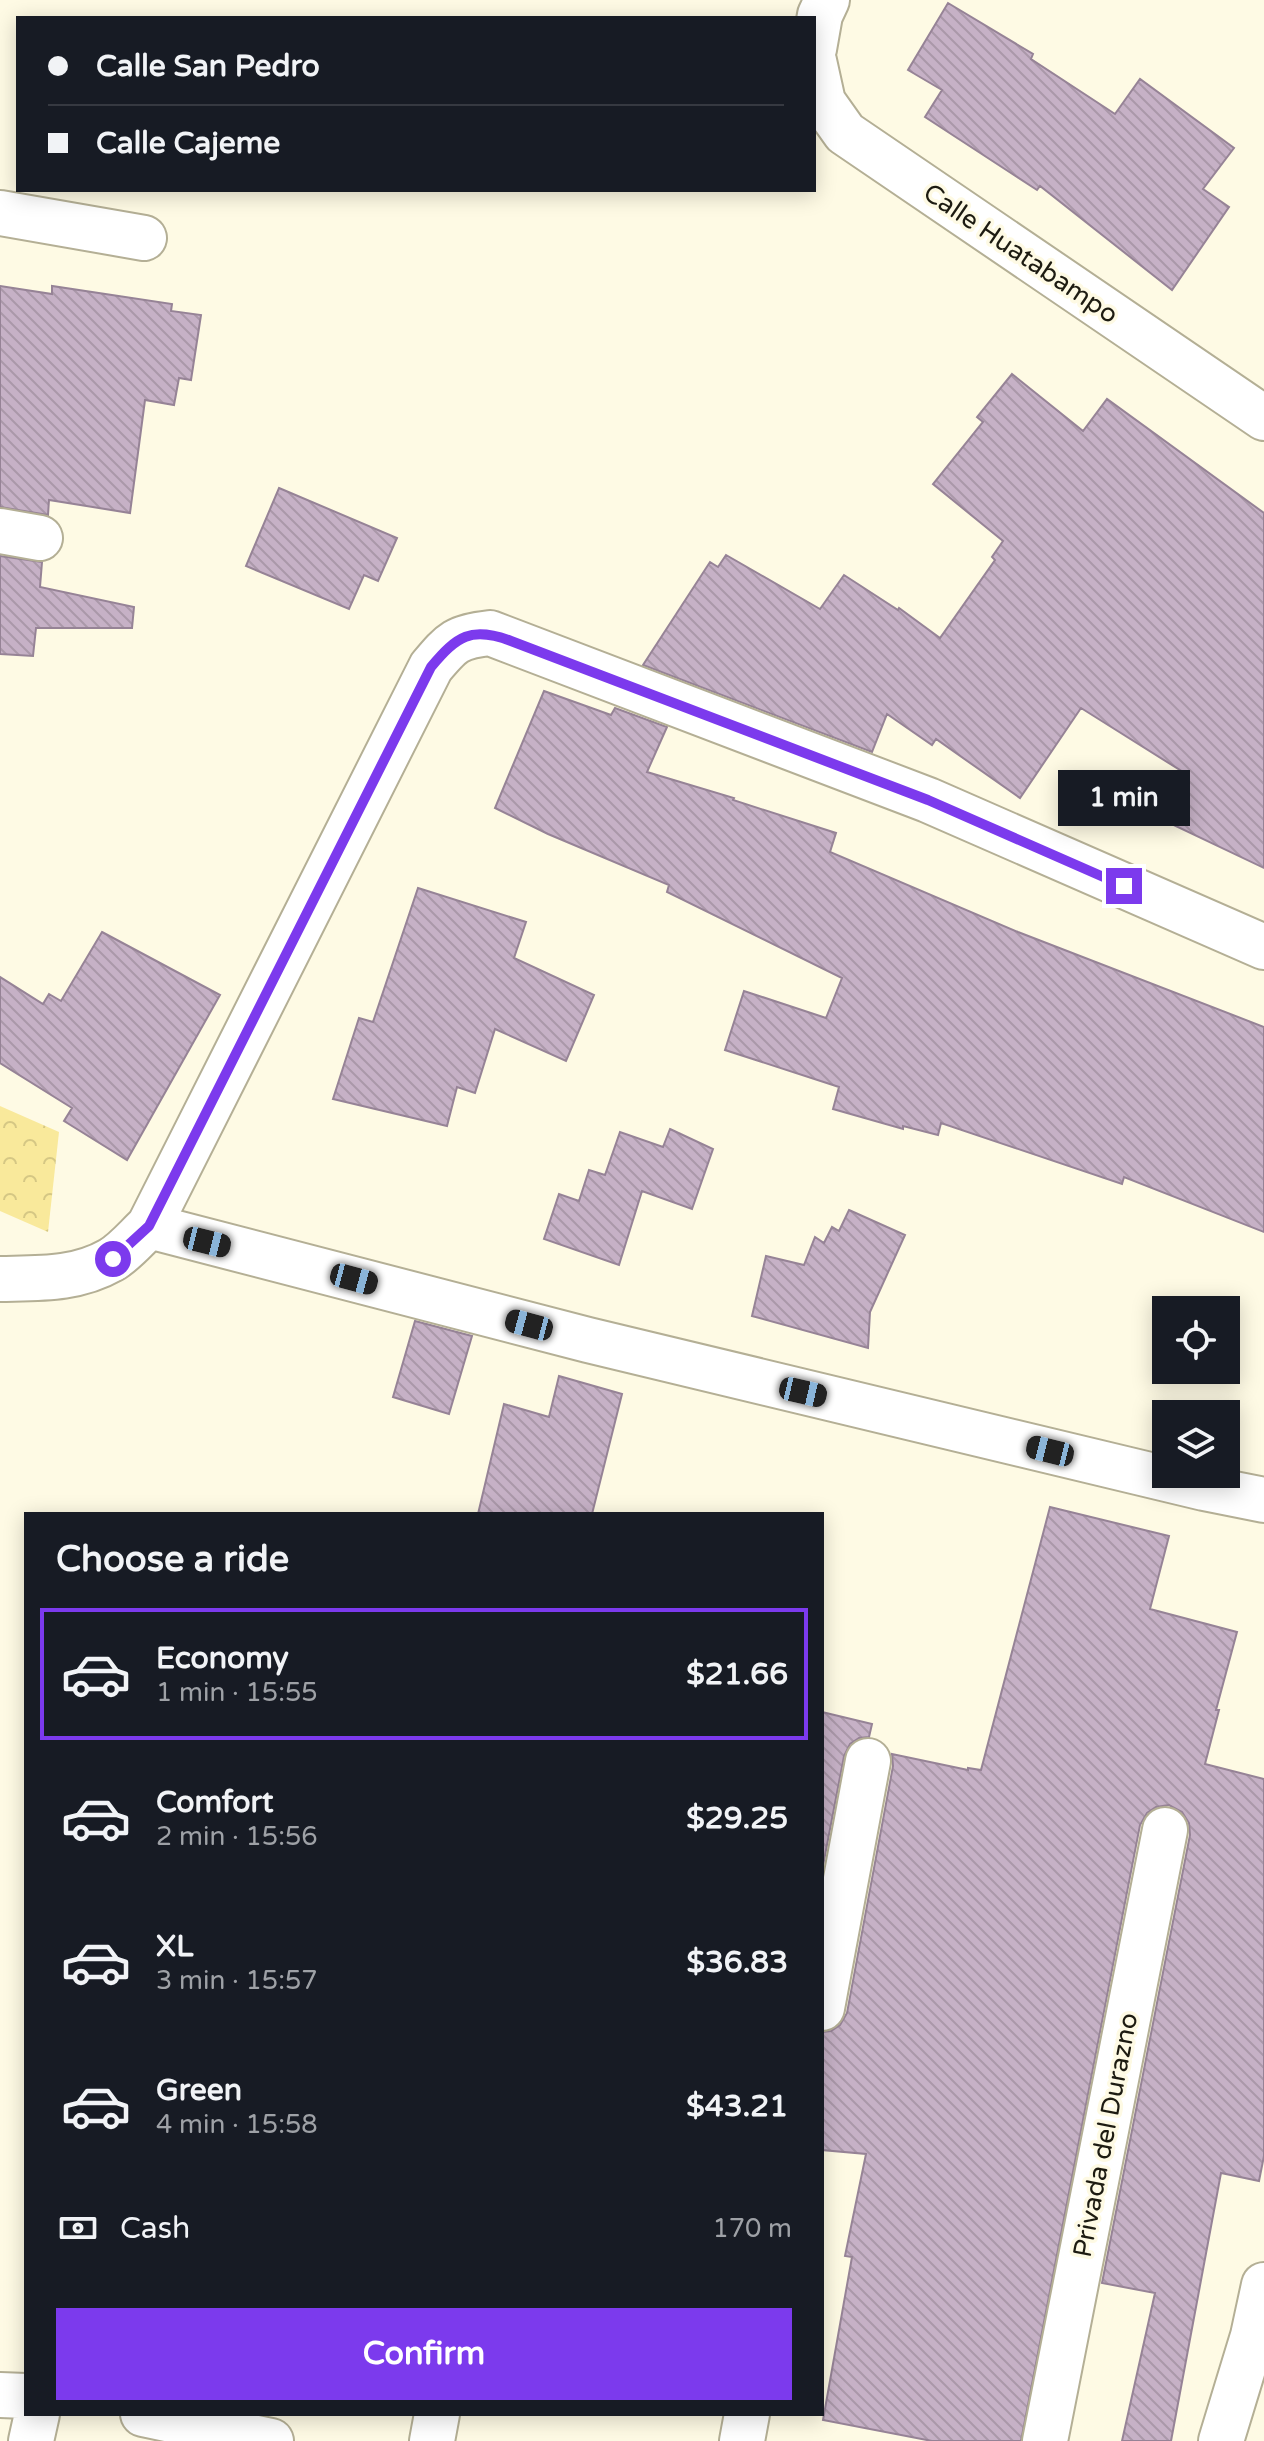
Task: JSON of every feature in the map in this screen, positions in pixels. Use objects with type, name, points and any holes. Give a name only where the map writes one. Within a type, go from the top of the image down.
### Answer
[{"type":"street","points":[[816,38],[820,15],[827,0]]},
{"type":"street","name":"Calle Huatabampo","points":[[816,70],[823,102],[845,133],[1264,418]]},
{"type":"street","points":[[0,213],[144,238]]},
{"type":"street","points":[[0,1279],[52,1278],[84,1272],[113,1259],[149,1226],[431,667],[450,644],[467,636],[490,633],[928,800],[1264,947]]},
{"type":"street","points":[[149,1226],[588,1340],[1189,1485],[1264,1500]]},
{"type":"street","points":[[824,1997],[868,1761]]},
{"type":"street","name":"Privada del Durazno","points":[[1045,2441],[1165,1830]]},
{"type":"street","points":[[1221,2441],[1259,2337],[1264,2285]]},
{"type":"street","points":[[0,2395],[24,2396]]},
{"type":"street","points":[[31,2441],[37,2416]]},
{"type":"street","points":[[152,2416],[271,2441]]},
{"type":"street","points":[[432,2441],[437,2416]]},
{"type":"street","points":[[742,2441],[747,2416]]},
{"type":"green space","points":[[0,1106],[59,1132],[48,1232],[0,1211]]},
{"type":"building","points":[[948,3],[1033,54],[1031,59],[1115,114],[1140,79],[1234,148],[1203,189],[1229,207],[1172,290],[1040,186],[1037,190],[925,117],[942,90],[908,70]]},
{"type":"building","points":[[0,286],[52,294],[52,286],[172,304],[171,311],[201,315],[191,380],[179,378],[174,405],[145,400],[130,513],[49,500],[48,515],[0,507]]},
{"type":"building","points":[[1012,374],[1083,431],[1107,399],[1264,513],[1264,868],[1161,819],[1183,772],[1081,708],[1020,798],[936,739],[932,745],[887,714],[872,752],[643,665],[710,562],[718,567],[726,555],[820,609],[844,575],[899,608],[940,638],[995,560],[992,557],[1003,541],[933,484],[983,422],[977,417]]},
{"type":"building","points":[[279,488],[397,538],[378,581],[364,575],[349,609],[246,566]]},
{"type":"building","points":[[0,556],[42,562],[40,587],[134,607],[132,628],[36,628],[33,656],[0,654]]},
{"type":"building","points":[[544,691],[611,715],[615,708],[667,727],[647,772],[836,833],[830,852],[1018,932],[1264,1027],[1264,1232],[1124,1177],[1122,1184],[941,1123],[938,1135],[903,1126],[903,1129],[833,1109],[839,1087],[725,1050],[744,991],[826,1018],[842,978],[667,892],[669,885],[495,808]]},
{"type":"building","points":[[418,888],[526,922],[514,958],[594,995],[566,1061],[495,1029],[475,1093],[457,1087],[447,1126],[333,1099],[359,1018],[373,1022]]},
{"type":"building","points":[[102,932],[220,995],[127,1160],[64,1121],[72,1108],[0,1063],[0,977],[43,1004],[49,994],[61,1001]]},
{"type":"building","points":[[670,1129],[713,1149],[692,1209],[642,1191],[619,1265],[544,1239],[559,1194],[579,1201],[589,1170],[605,1175],[620,1132],[663,1147]]},
{"type":"building","points":[[849,1210],[905,1235],[870,1312],[868,1348],[752,1316],[766,1256],[804,1265],[815,1237],[824,1243],[832,1227],[839,1231]]},
{"type":"building","points":[[415,1321],[472,1336],[449,1414],[393,1397]]},
{"type":"building","points":[[559,1376],[622,1394],[592,1512],[478,1512],[504,1404],[549,1417]]},
{"type":"building","points":[[1050,1507],[1169,1536],[1150,1609],[1237,1632],[1205,1764],[1264,1779],[1264,2156],[1259,2181],[1221,2173],[1171,2441],[1122,2441],[1155,2293],[1102,2283],[1190,1835],[1189,1823],[1182,1812],[1169,1805],[1156,1807],[1147,1813],[1140,1825],[1021,2441],[932,2441],[823,2420],[852,2257],[845,2256],[866,2154],[824,2150],[824,2032],[840,2025],[847,2013],[893,1766],[892,1754],[981,1770]]},
{"type":"building","points":[[824,1712],[872,1724],[869,1737],[859,1738],[850,1744],[844,1756],[824,1861]]},
{"type":"route","points":[[113,1259],[149,1226],[431,667],[450,644],[467,636],[490,633],[928,800],[1124,886]]}]
